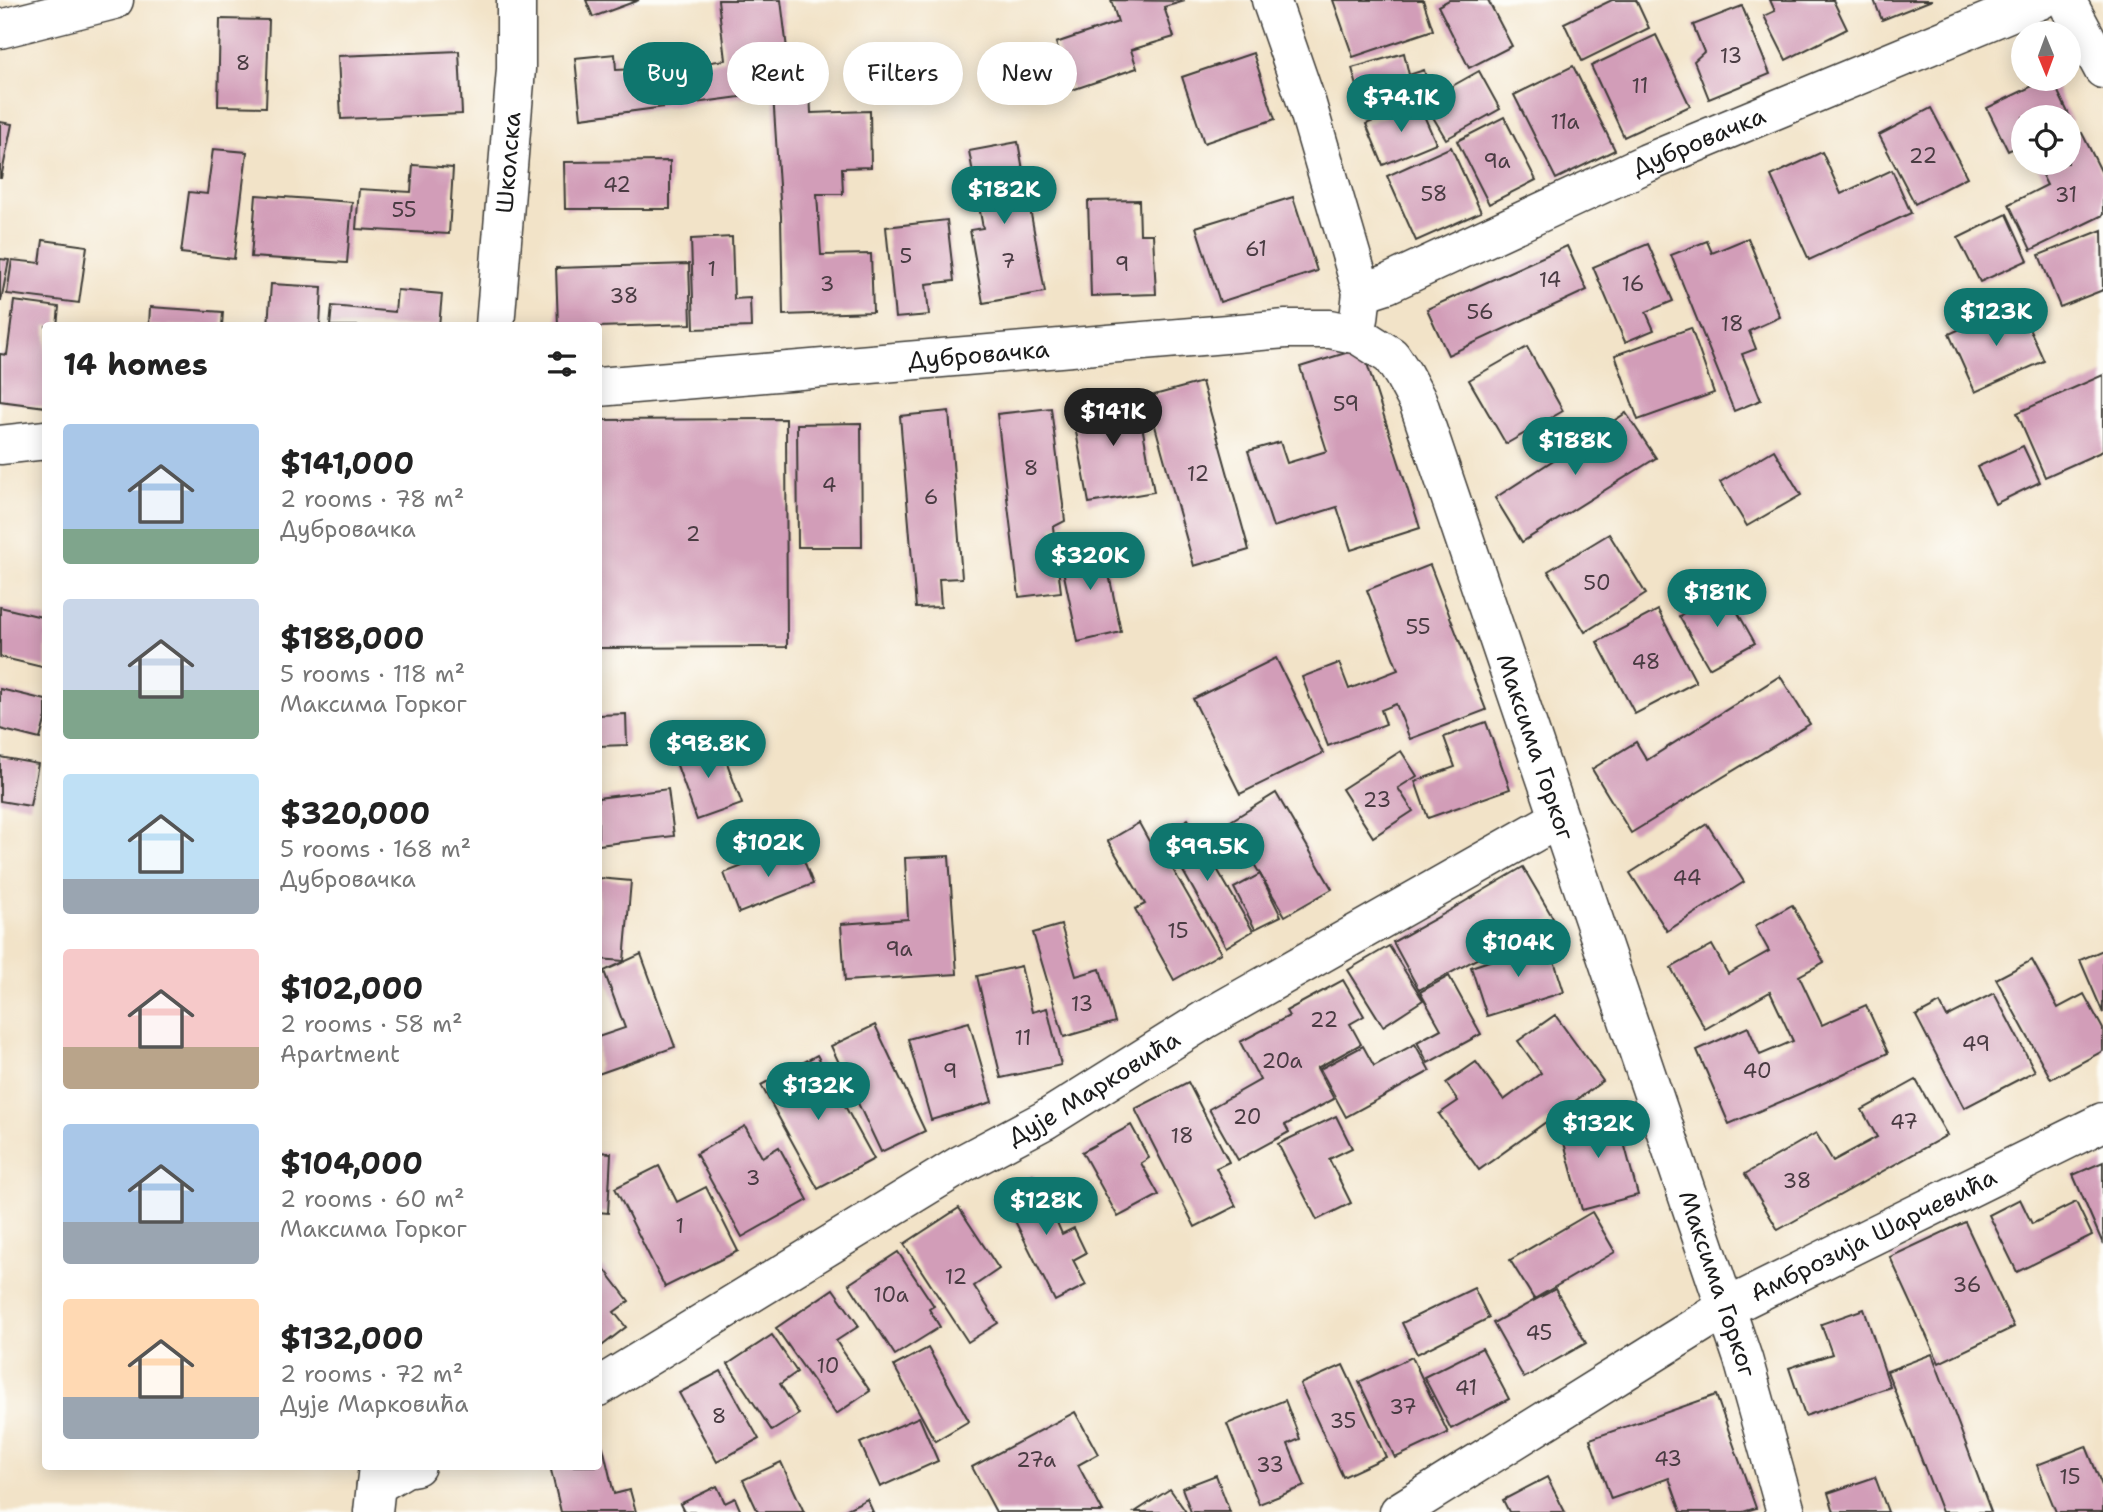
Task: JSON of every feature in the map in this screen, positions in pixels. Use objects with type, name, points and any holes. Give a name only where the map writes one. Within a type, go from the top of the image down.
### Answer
[{"type":"street","points":[[0,29],[114,0]]},
{"type":"street","name":"Школска","points":[[495,322],[516,69],[516,0]]},
{"type":"street","points":[[1270,0],[1306,101],[1362,292],[1358,335]]},
{"type":"street","name":"Дубровачка","points":[[1362,292],[1387,284],[1647,163],[2040,0]]},
{"type":"street","points":[[2066,0],[2103,69]]},
{"type":"street","name":"Дубровачка","points":[[602,387],[1286,329],[1330,329],[1358,335]]},
{"type":"street","name":"Максима Горког","points":[[1358,335],[1391,356],[1418,402],[1743,1359],[1786,1512]]},
{"type":"street","points":[[0,445],[42,440]]},
{"type":"street","name":"Дује Марковића","points":[[602,1385],[962,1164],[1045,1120],[1206,1019],[1558,819]]},
{"type":"street","name":"Амброзија Шарчевића","points":[[1399,1512],[1724,1309],[2103,1122]]},
{"type":"street","points":[[376,1488],[402,1470]]},
{"type":"building","points":[[586,0],[639,0],[593,17]]},
{"type":"building","points":[[718,0],[781,0],[786,42],[727,42],[727,99],[713,100],[713,62],[725,60]]},
{"type":"building","points":[[1111,0],[1185,1],[1164,7],[1174,37],[1131,50],[1137,68],[1077,88],[1077,42],[1059,42],[1118,22]]},
{"type":"building","points":[[1333,0],[1423,0],[1433,30],[1353,57]]},
{"type":"building","points":[[1449,0],[1488,0],[1512,46],[1469,68],[1438,6]]},
{"type":"building","points":[[1612,0],[1636,0],[1649,28],[1582,61],[1564,23]]},
{"type":"building","points":[[1770,0],[1833,0],[1847,29],[1786,60],[1764,16],[1775,11]]},
{"type":"building","points":[[1874,0],[1932,0],[1882,20]]},
{"type":"building","points":[[1742,6],[1770,74],[1709,99],[1694,61],[1704,52],[1693,25]]},
{"type":"building","points":[[220,19],[269,20],[266,107],[218,106]]},
{"type":"building","points":[[1656,35],[1690,106],[1624,137],[1591,66]]},
{"type":"building","points":[[459,51],[462,114],[341,119],[338,56]]},
{"type":"building","points":[[1253,53],[1275,119],[1204,143],[1182,77]]},
{"type":"building","points":[[1404,53],[1409,75],[1424,70],[1431,97],[1365,115],[1352,68]]},
{"type":"building","points":[[615,54],[616,70],[623,70],[623,105],[679,105],[581,118],[575,58]]},
{"type":"building","points":[[1573,66],[1615,150],[1556,179],[1514,95]]},
{"type":"building","points":[[1479,71],[1500,109],[1446,139],[1424,102]]},
{"type":"building","points":[[2022,91],[2058,91],[2064,105],[2011,105],[2011,150],[2008,151],[1987,108]]},
{"type":"building","points":[[1418,102],[1436,143],[1383,165],[1366,124]]},
{"type":"building","points":[[774,105],[811,105],[811,113],[870,111],[871,167],[842,168],[843,194],[817,194],[821,255],[871,254],[873,312],[783,315],[781,216]]},
{"type":"building","points":[[1931,108],[1967,177],[1915,204],[1879,135]]},
{"type":"building","points":[[1504,117],[1536,180],[1489,204],[1457,141]]},
{"type":"building","points":[[0,122],[12,124],[1,178],[0,178]]},
{"type":"building","points":[[2081,133],[2103,175],[2103,215],[2031,250],[2009,204],[2047,185],[2042,175],[2081,175]]},
{"type":"building","points":[[1018,142],[1045,292],[983,303],[970,230],[983,228],[969,151]]},
{"type":"building","points":[[1451,147],[1481,212],[1416,241],[1387,176]]},
{"type":"building","points":[[213,149],[247,152],[234,259],[181,253],[189,192],[207,194]]},
{"type":"building","points":[[1822,152],[1841,194],[1892,170],[1911,213],[1809,260],[1771,176]]},
{"type":"building","points":[[670,161],[670,209],[565,209],[564,162]]},
{"type":"building","points":[[413,165],[453,168],[449,234],[356,229],[359,189],[411,192]]},
{"type":"building","points":[[256,195],[352,202],[347,263],[251,257]]},
{"type":"building","points":[[1293,197],[1317,271],[1220,302],[1196,227]]},
{"type":"building","points":[[1139,200],[1140,234],[1153,234],[1156,294],[1091,296],[1088,201]]},
{"type":"building","points":[[2007,214],[2028,260],[1980,282],[1958,238]]},
{"type":"building","points":[[947,220],[954,281],[926,284],[929,315],[895,318],[886,227]]},
{"type":"building","points":[[2102,230],[2103,290],[2060,307],[2039,255]]},
{"type":"building","points":[[732,237],[734,299],[750,298],[751,327],[694,329],[691,239]]},
{"type":"building","points":[[1748,238],[1780,317],[1749,331],[1756,349],[1742,354],[1761,400],[1734,411],[1671,255],[1707,241],[1712,253]]},
{"type":"building","points":[[43,240],[87,246],[79,303],[7,294],[12,260],[40,263]]},
{"type":"building","points":[[1648,244],[1673,301],[1646,312],[1654,330],[1625,342],[1593,267]]},
{"type":"building","points":[[1567,246],[1587,290],[1448,355],[1427,309]]},
{"type":"building","points":[[0,259],[9,260],[1,301],[0,301]]},
{"type":"building","points":[[689,264],[691,324],[602,327],[602,322],[558,322],[556,268]]},
{"type":"building","points":[[271,284],[322,287],[320,322],[268,322]]},
{"type":"building","points":[[397,290],[442,294],[439,322],[330,322],[332,306],[395,312]]},
{"type":"building","points":[[14,301],[59,307],[57,322],[42,322],[42,406],[0,401],[0,354],[7,355]]},
{"type":"building","points":[[2018,303],[2044,361],[1975,392],[1949,334]]},
{"type":"building","points":[[150,307],[223,312],[222,322],[149,322]]},
{"type":"building","points":[[1691,328],[1714,393],[1638,420],[1615,355]]},
{"type":"building","points":[[1527,347],[1563,411],[1506,444],[1469,380]]},
{"type":"building","points":[[1362,348],[1420,528],[1351,550],[1337,507],[1273,527],[1248,451],[1280,442],[1287,463],[1327,451],[1300,367]]},
{"type":"building","points":[[2103,375],[2103,451],[2045,477],[2017,413]]},
{"type":"building","points":[[1202,382],[1249,550],[1194,566],[1147,397]]},
{"type":"building","points":[[1136,392],[1154,492],[1089,503],[1071,404]]},
{"type":"building","points":[[1051,408],[1065,521],[1053,527],[1061,592],[1019,597],[997,414]]},
{"type":"building","points":[[949,411],[962,578],[939,579],[941,607],[916,608],[900,416]]},
{"type":"building","points":[[1626,413],[1656,458],[1522,542],[1495,498]]},
{"type":"building","points":[[786,419],[787,647],[602,648],[602,420]]},
{"type":"building","points":[[861,423],[862,547],[798,547],[797,424]]},
{"type":"building","points":[[2023,446],[2040,482],[1995,504],[1977,467]]},
{"type":"building","points":[[1774,450],[1801,495],[1747,526],[1720,482]]},
{"type":"building","points":[[1609,534],[1646,594],[1585,632],[1548,571]]},
{"type":"building","points":[[1102,541],[1121,632],[1078,642],[1059,551]]},
{"type":"building","points":[[1430,565],[1486,710],[1410,739],[1396,704],[1381,710],[1386,724],[1328,746],[1302,677],[1339,663],[1349,689],[1398,670],[1367,590]]},
{"type":"building","points":[[1725,590],[1755,643],[1709,668],[1679,616]]},
{"type":"building","points":[[0,607],[42,617],[42,667],[0,657]]},
{"type":"building","points":[[1658,610],[1696,682],[1635,714],[1597,642]]},
{"type":"building","points":[[1276,658],[1323,753],[1240,794],[1193,699]]},
{"type":"building","points":[[1780,676],[1810,724],[1631,833],[1592,769],[1636,742],[1647,760]]},
{"type":"building","points":[[0,689],[42,699],[40,739],[0,729]]},
{"type":"building","points":[[626,714],[627,745],[602,746],[602,715]]},
{"type":"building","points":[[1486,722],[1510,789],[1428,818],[1415,781],[1455,767],[1444,737]]},
{"type":"building","points":[[719,741],[742,804],[697,820],[674,757]]},
{"type":"building","points":[[1401,751],[1417,776],[1398,788],[1413,811],[1373,837],[1342,789]]},
{"type":"building","points":[[0,757],[38,764],[30,806],[0,801]]},
{"type":"building","points":[[668,789],[674,836],[602,845],[602,797]]},
{"type":"building","points":[[1276,793],[1332,889],[1285,916],[1229,822]]},
{"type":"building","points":[[1188,819],[1253,931],[1226,947],[1162,834]]},
{"type":"building","points":[[1139,823],[1150,843],[1156,840],[1221,953],[1174,980],[1135,909],[1145,904],[1108,841]]},
{"type":"building","points":[[1707,824],[1744,882],[1667,931],[1630,873]]},
{"type":"building","points":[[798,845],[813,884],[739,913],[724,873]]},
{"type":"building","points":[[949,856],[957,974],[845,981],[841,924],[908,919],[905,858]]},
{"type":"building","points":[[1523,867],[1553,918],[1419,990],[1393,942]]},
{"type":"building","points":[[1260,874],[1281,916],[1255,929],[1234,888]]},
{"type":"building","points":[[602,878],[631,881],[624,961],[602,959]]},
{"type":"building","points":[[1792,905],[1824,962],[1799,976],[1822,1025],[1866,1005],[1888,1053],[1729,1124],[1697,1050],[1748,1027],[1760,1055],[1793,1041],[1770,992],[1705,1029],[1671,968],[1712,945],[1728,974],[1769,951],[1755,926]]},
{"type":"building","points":[[1061,925],[1076,976],[1100,969],[1115,1022],[1064,1037],[1033,933]]},
{"type":"building","points":[[1548,942],[1564,992],[1487,1016],[1471,967]]},
{"type":"building","points":[[1389,946],[1423,1000],[1383,1026],[1348,970]]},
{"type":"building","points":[[2103,950],[2103,1013],[2080,960]]},
{"type":"building","points":[[641,954],[675,1047],[602,1073],[602,1036],[625,1028],[604,971]]},
{"type":"building","points":[[2032,960],[2058,1008],[2084,994],[2103,1029],[2103,1051],[2051,1079],[1996,979]]},
{"type":"building","points":[[1021,966],[1032,1012],[1047,1008],[1061,1065],[1001,1078],[977,976]]},
{"type":"building","points":[[1449,976],[1481,1034],[1428,1063],[1417,1042],[1441,1029],[1420,992]]},
{"type":"building","points":[[1343,980],[1364,1016],[1350,1024],[1361,1044],[1317,1068],[1334,1099],[1285,1125],[1289,1132],[1238,1160],[1209,1109],[1260,1080],[1240,1042],[1289,1016],[1286,1011]]},
{"type":"building","points":[[1994,993],[2035,1071],[1964,1108],[1916,1016],[1940,1003],[1947,1017]]},
{"type":"building","points":[[1555,1015],[1603,1081],[1479,1170],[1439,1114],[1458,1101],[1446,1083],[1476,1062],[1504,1100],[1541,1073],[1518,1041]]},
{"type":"building","points":[[969,1022],[992,1102],[931,1120],[908,1039]]},
{"type":"building","points":[[875,1025],[925,1131],[881,1152],[831,1046]]},
{"type":"building","points":[[1415,1044],[1430,1071],[1346,1117],[1320,1069],[1363,1046],[1374,1066]]},
{"type":"building","points":[[817,1055],[874,1159],[818,1189],[761,1085]]},
{"type":"building","points":[[1916,1080],[1947,1135],[1778,1230],[1745,1174],[1816,1133],[1833,1161],[1877,1137],[1862,1110]]},
{"type":"building","points":[[1188,1082],[1229,1162],[1216,1168],[1236,1206],[1195,1227],[1135,1109]]},
{"type":"building","points":[[1615,1109],[1638,1195],[1582,1210],[1559,1124]]},
{"type":"building","points":[[1336,1116],[1352,1148],[1329,1159],[1351,1203],[1317,1220],[1278,1144]]},
{"type":"building","points":[[1131,1125],[1149,1158],[1141,1163],[1159,1195],[1118,1217],[1082,1152]]},
{"type":"building","points":[[745,1126],[762,1157],[779,1147],[808,1200],[742,1237],[696,1154]]},
{"type":"building","points":[[602,1152],[611,1153],[608,1213],[602,1212]]},
{"type":"building","points":[[2103,1162],[2103,1244],[2073,1175]]},
{"type":"building","points":[[659,1166],[677,1202],[706,1187],[738,1251],[665,1287],[615,1188]]},
{"type":"building","points":[[1033,1175],[1044,1198],[1051,1195],[1060,1213],[1055,1218],[1062,1234],[1074,1228],[1086,1253],[1073,1260],[1086,1285],[1055,1301],[1000,1191]]},
{"type":"building","points":[[2020,1199],[2032,1224],[2076,1202],[2092,1235],[2017,1272],[1989,1215]]},
{"type":"building","points":[[959,1208],[999,1269],[974,1286],[998,1323],[968,1342],[904,1244]]},
{"type":"building","points":[[1592,1212],[1615,1252],[1534,1299],[1510,1260]]},
{"type":"building","points":[[1965,1222],[2014,1327],[1939,1363],[1890,1257]]},
{"type":"building","points":[[898,1252],[934,1306],[929,1309],[940,1327],[895,1355],[849,1284]]},
{"type":"building","points":[[602,1268],[629,1301],[614,1312],[626,1327],[602,1346]]},
{"type":"building","points":[[1474,1288],[1489,1318],[1417,1354],[1402,1323]]},
{"type":"building","points":[[833,1289],[859,1326],[836,1341],[870,1391],[836,1414],[776,1328]]},
{"type":"building","points":[[1555,1289],[1586,1343],[1524,1378],[1493,1323]]},
{"type":"building","points":[[1864,1309],[1890,1387],[1805,1416],[1789,1368],[1832,1354],[1821,1324]]},
{"type":"building","points":[[772,1335],[797,1372],[780,1384],[799,1414],[772,1431],[728,1364]]},
{"type":"building","points":[[928,1348],[969,1421],[935,1441],[894,1366]]},
{"type":"building","points":[[1482,1348],[1509,1399],[1451,1429],[1424,1377]]},
{"type":"building","points":[[1932,1354],[1991,1512],[1942,1512],[1887,1371]]},
{"type":"building","points":[[1412,1357],[1448,1433],[1395,1458],[1359,1382]]},
{"type":"building","points":[[1343,1365],[1386,1457],[1343,1477],[1300,1384]]},
{"type":"building","points":[[721,1371],[759,1439],[717,1462],[679,1393]]},
{"type":"building","points":[[1716,1395],[1756,1508],[1743,1512],[1681,1512],[1669,1478],[1611,1499],[1590,1439]]},
{"type":"building","points":[[1285,1400],[1300,1439],[1288,1444],[1305,1486],[1259,1504],[1227,1424]]},
{"type":"building","points":[[1075,1412],[1098,1454],[1078,1465],[1103,1512],[996,1512],[972,1467]]},
{"type":"building","points":[[919,1417],[938,1461],[880,1487],[860,1443]]},
{"type":"building","points":[[2086,1446],[2103,1488],[2103,1512],[2056,1512],[2037,1465]]},
{"type":"building","points":[[602,1447],[614,1494],[630,1490],[636,1512],[561,1512],[551,1470],[602,1470]]},
{"type":"building","points":[[781,1462],[804,1512],[758,1512],[743,1480]]},
{"type":"building","points":[[1216,1475],[1230,1512],[1191,1512],[1182,1488]]},
{"type":"building","points":[[1547,1477],[1565,1512],[1509,1512],[1503,1500]]},
{"type":"building","points":[[1875,1477],[1888,1512],[1834,1512],[1828,1493]]},
{"type":"building","points":[[717,1486],[725,1503],[735,1498],[741,1512],[684,1512],[680,1504]]},
{"type":"building","points":[[1170,1489],[1186,1512],[1135,1512]]},
{"type":"building","points":[[867,1499],[873,1512],[841,1512]]}]
